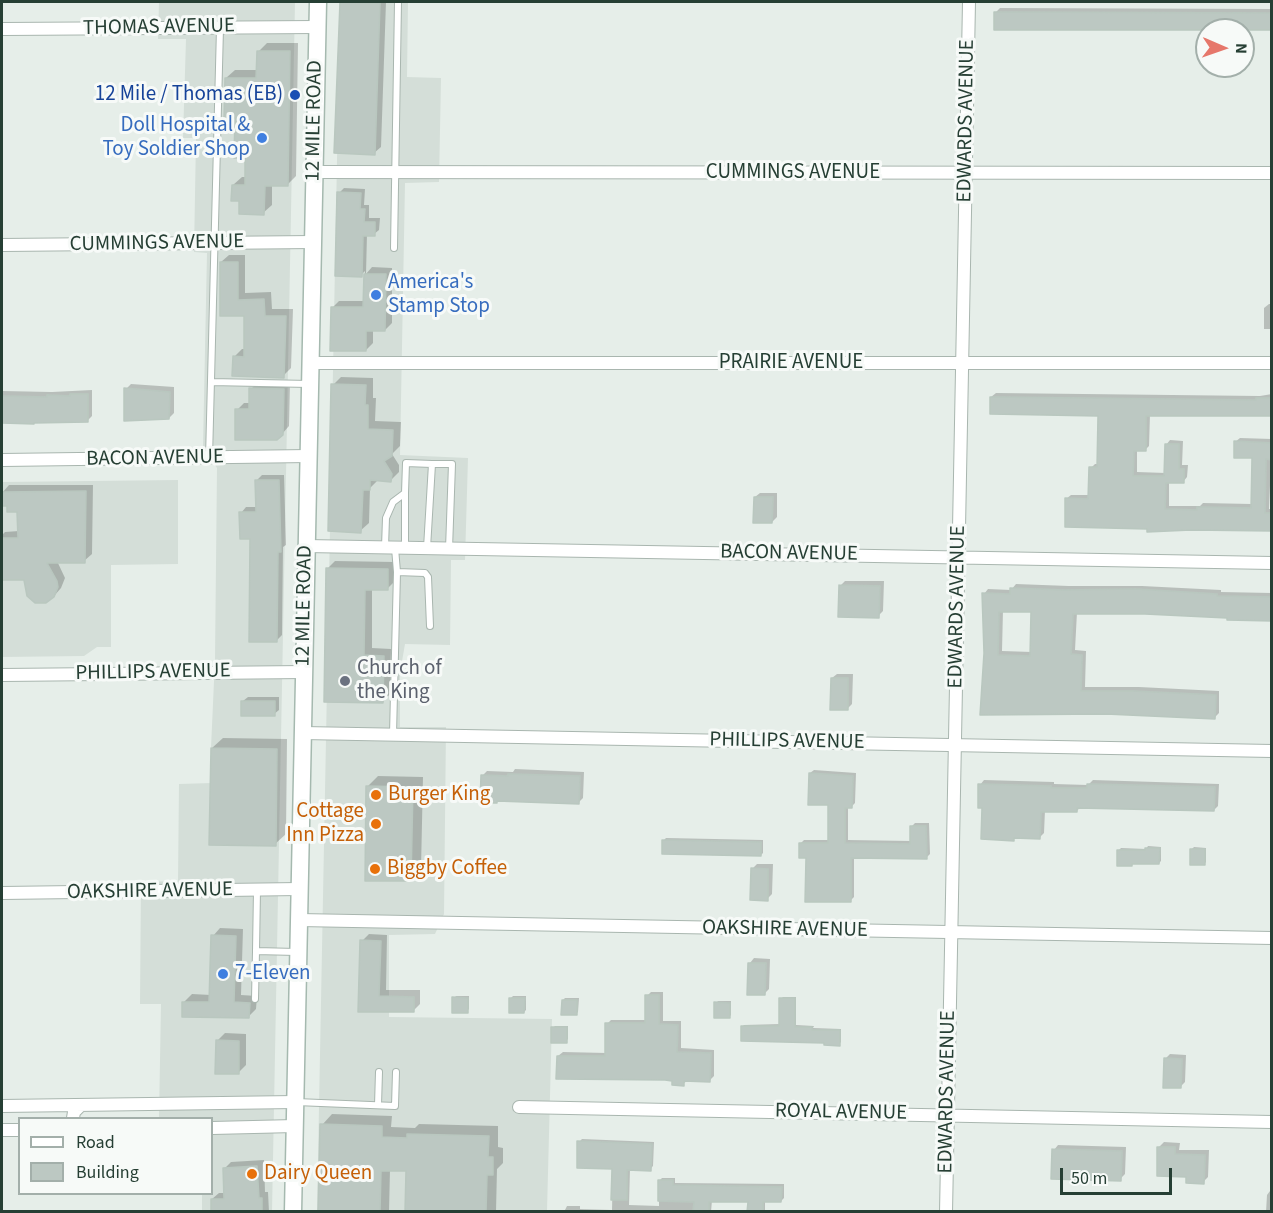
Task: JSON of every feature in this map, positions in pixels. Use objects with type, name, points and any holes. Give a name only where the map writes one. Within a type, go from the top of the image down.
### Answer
[{"type":"main road","name":"12 MILE ROAD","points":[[293,1212],[318,2]]},
{"type":"street","name":"EDWARDS AVENUE","points":[[946,1212],[969,2]]},
{"type":"street","name":"THOMAS AVENUE","points":[[2,29],[317,27]]},
{"type":"street","name":"CUMMINGS AVENUE","points":[[314,172],[1272,173]]},
{"type":"street","name":"CUMMINGS AVENUE","points":[[2,245],[313,242]]},
{"type":"street","name":"PRAIRIE AVENUE","points":[[310,363],[1272,363]]},
{"type":"street","name":"BACON AVENUE","points":[[2,460],[309,456]]},
{"type":"street","name":"BACON AVENUE","points":[[306,546],[1272,563]]},
{"type":"street","name":"PHILLIPS AVENUE","points":[[2,675],[304,672]]},
{"type":"street","name":"PHILLIPS AVENUE","points":[[303,733],[1272,752]]},
{"type":"street","name":"OAKSHIRE AVENUE","points":[[2,893],[299,889]]},
{"type":"street","name":"OAKSHIRE AVENUE","points":[[299,920],[1272,938]]},
{"type":"street","points":[[2,1106],[296,1102]]},
{"type":"street","points":[[73,1117],[74,1112],[81,1105]]},
{"type":"street","name":"ROYAL AVENUE","points":[[519,1107],[1272,1122]]},
{"type":"street","points":[[213,1128],[295,1126]]},
{"type":"street","points":[[2,1130],[18,1130]]},
{"type":"lane","points":[[394,248],[398,2]]},
{"type":"lane","points":[[209,458],[220,28]]},
{"type":"lane","points":[[211,382],[310,384]]},
{"type":"lane","points":[[395,548],[405,493],[406,463],[452,464],[449,549]]},
{"type":"lane","points":[[427,548],[432,464]]},
{"type":"lane","points":[[393,735],[397,572],[395,548],[386,518],[393,502],[405,493]]},
{"type":"lane","points":[[397,572],[425,573],[428,577],[430,626]]},
{"type":"lane","points":[[255,999],[257,890]]},
{"type":"lane","points":[[256,951],[298,952]]},
{"type":"lane","points":[[378,1105],[379,1072]]},
{"type":"lane","points":[[296,1102],[396,1106],[396,1072]]},
{"type":"shaded area","points":[[159,2],[295,2],[272,1211],[202,1211],[202,1195],[213,1195],[213,1117],[159,1117],[161,1004],[140,1004],[141,882],[178,881],[179,784],[212,783],[211,748],[215,659],[217,468],[203,447],[207,253],[194,252],[196,138],[183,138],[186,39],[158,39]]},
{"type":"shaded area","points":[[340,2],[408,2],[407,77],[441,78],[439,182],[405,183],[400,455],[468,458],[465,560],[451,560],[450,645],[405,644],[400,673],[400,727],[446,727],[444,914],[435,934],[389,935],[389,1017],[552,1019],[547,1211],[317,1212]]},
{"type":"shaded area","points":[[178,480],[178,564],[111,565],[111,647],[97,647],[84,656],[2,657],[2,482]]},
{"type":"building","points":[[340,2],[380,3],[375,155],[334,153]]},
{"type":"building","points":[[994,12],[1272,13],[1272,30],[1255,30],[1255,18],[1195,18],[1195,30],[994,30]]},
{"type":"building","points":[[257,51],[290,51],[288,186],[265,186],[264,215],[239,214],[239,201],[231,201],[232,185],[245,185],[245,158],[234,158],[235,118],[224,118],[225,78],[256,78]]},
{"type":"building","points":[[337,192],[361,193],[360,209],[365,209],[364,222],[375,222],[375,236],[363,236],[362,277],[335,276]]},
{"type":"building","points":[[220,262],[238,262],[238,300],[264,299],[265,316],[286,316],[284,378],[232,376],[233,356],[244,357],[244,316],[220,316]]},
{"type":"building","points":[[364,274],[386,274],[385,331],[366,331],[366,351],[330,351],[331,307],[363,307]]},
{"type":"building","points":[[331,384],[366,385],[365,405],[368,405],[368,429],[393,430],[392,456],[384,461],[392,474],[391,482],[370,480],[370,490],[363,490],[361,533],[328,531]]},
{"type":"building","points":[[124,388],[170,392],[169,419],[124,421]]},
{"type":"building","points":[[249,388],[284,389],[283,435],[277,440],[235,440],[235,409],[249,409]]},
{"type":"building","points":[[70,394],[88,394],[88,422],[2,423],[2,396],[47,397],[47,395],[70,396]]},
{"type":"building","points":[[990,397],[1256,400],[1256,398],[1272,398],[1272,416],[1146,416],[1146,451],[1134,451],[1133,476],[1164,476],[1165,444],[1179,444],[1179,469],[1184,469],[1184,483],[1166,483],[1165,509],[1251,508],[1252,458],[1234,458],[1234,441],[1272,443],[1272,460],[1266,459],[1265,513],[1272,513],[1272,531],[1147,532],[1147,529],[1065,527],[1065,498],[1088,499],[1089,467],[1097,467],[1098,416],[990,414]]},
{"type":"building","points":[[255,480],[279,480],[281,552],[278,552],[277,642],[249,642],[250,539],[240,539],[239,512],[256,512]]},
{"type":"building","points":[[86,491],[85,563],[47,563],[58,587],[54,597],[46,603],[35,603],[27,596],[24,580],[2,580],[2,538],[18,538],[17,512],[7,512],[7,506],[2,506],[2,492]]},
{"type":"building","points":[[754,497],[773,497],[772,523],[753,523]]},
{"type":"building","points":[[326,568],[388,569],[388,590],[365,590],[364,655],[384,656],[383,703],[324,702]]},
{"type":"building","points":[[839,585],[880,586],[879,618],[838,617]]},
{"type":"building","points":[[1010,588],[1136,589],[1217,594],[1217,596],[1272,597],[1272,621],[1145,614],[1073,614],[1071,654],[1082,655],[1081,691],[1216,695],[1215,719],[1106,714],[980,715],[984,653],[982,593],[1010,594]],"holes":[[[999,612],[1031,612],[1030,656],[998,655]]]},
{"type":"building","points":[[831,678],[848,678],[848,710],[830,710]]},
{"type":"building","points":[[241,701],[275,701],[275,716],[241,716]]},
{"type":"building","points":[[211,748],[277,749],[276,846],[209,845]]},
{"type":"building","points":[[809,773],[853,776],[852,808],[845,808],[845,843],[910,844],[910,826],[926,826],[927,859],[851,858],[851,902],[805,902],[806,858],[799,858],[799,843],[828,843],[828,805],[808,805]]},
{"type":"building","points":[[508,774],[580,776],[579,804],[497,801],[497,803],[480,803],[481,775],[508,776]]},
{"type":"building","points":[[978,784],[1051,786],[1051,788],[1087,788],[1087,784],[1215,787],[1214,811],[1077,808],[1077,812],[1041,812],[1040,839],[1014,838],[1014,841],[981,839],[982,808],[978,808]]},
{"type":"building","points":[[366,786],[413,787],[411,881],[365,881]]},
{"type":"building","points":[[662,840],[761,842],[761,856],[662,854]]},
{"type":"building","points":[[1145,848],[1160,848],[1159,864],[1117,866],[1117,850],[1145,850]]},
{"type":"building","points":[[1190,849],[1205,849],[1205,865],[1190,865]]},
{"type":"building","points":[[751,868],[768,869],[768,901],[750,900]]},
{"type":"building","points":[[211,935],[236,936],[234,1002],[250,1003],[249,1018],[182,1017],[182,1002],[209,1002]]},
{"type":"building","points":[[360,940],[381,941],[379,996],[414,997],[414,1012],[358,1012]]},
{"type":"building","points":[[748,963],[766,963],[765,995],[747,995]]},
{"type":"building","points":[[645,995],[659,995],[659,1024],[678,1025],[677,1052],[711,1053],[710,1082],[684,1081],[684,1086],[672,1085],[672,1081],[665,1080],[556,1079],[557,1056],[605,1056],[605,1023],[645,1023]]},
{"type":"building","points":[[452,997],[468,998],[468,1013],[452,1013]]},
{"type":"building","points":[[509,998],[525,998],[524,1013],[509,1013]]},
{"type":"building","points":[[779,998],[795,998],[795,1027],[812,1027],[812,1030],[840,1030],[840,1046],[824,1045],[824,1043],[741,1041],[741,1026],[779,1026]]},
{"type":"building","points":[[562,1000],[577,1000],[577,1015],[561,1015]]},
{"type":"building","points":[[714,1002],[730,1003],[730,1018],[714,1018]]},
{"type":"building","points":[[551,1027],[567,1027],[567,1043],[551,1043]]},
{"type":"building","points":[[216,1040],[239,1041],[239,1074],[215,1074]]},
{"type":"building","points":[[1164,1058],[1182,1059],[1181,1088],[1163,1088]]},
{"type":"building","points":[[320,1124],[382,1126],[382,1137],[407,1138],[407,1134],[489,1136],[488,1157],[493,1157],[493,1175],[487,1175],[486,1212],[405,1212],[406,1171],[381,1171],[380,1212],[318,1212]]},
{"type":"building","points":[[577,1141],[652,1144],[651,1171],[627,1170],[627,1200],[611,1200],[612,1169],[577,1168]]},
{"type":"building","points":[[1157,1147],[1175,1147],[1175,1154],[1205,1155],[1204,1184],[1186,1183],[1186,1177],[1157,1176]]},
{"type":"building","points":[[1052,1149],[1122,1151],[1121,1181],[1051,1179]]},
{"type":"building","points":[[257,1166],[262,1212],[211,1212],[211,1199],[224,1199],[223,1168]]},
{"type":"building","points":[[658,1180],[673,1180],[673,1185],[782,1187],[781,1202],[763,1202],[763,1212],[747,1212],[748,1202],[709,1202],[709,1212],[693,1212],[694,1202],[658,1201]]},
{"type":"place","name":"12 Mile / Thomas (EB)","points":[[295,95]]},
{"type":"place","name":"Doll Hospital & Toy Soldier Shop","points":[[262,138]]},
{"type":"place","name":"America's Stamp Stop","points":[[376,295]]},
{"type":"place","name":"Church of the King","points":[[345,681]]},
{"type":"place","name":"Burger King","points":[[376,795]]},
{"type":"place","name":"Cottage Inn Pizza","points":[[376,824]]},
{"type":"place","name":"Biggby Coffee","points":[[375,869]]},
{"type":"place","name":"7-Eleven","points":[[223,974]]},
{"type":"place","name":"Dairy Queen","points":[[252,1174]]}]
